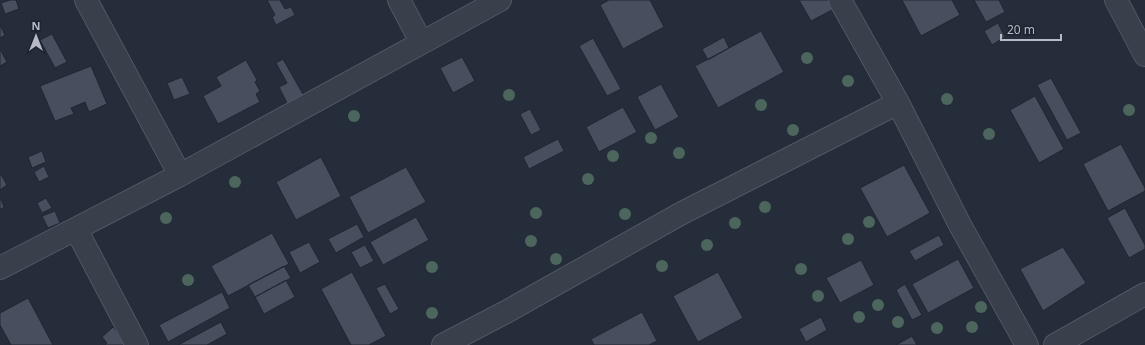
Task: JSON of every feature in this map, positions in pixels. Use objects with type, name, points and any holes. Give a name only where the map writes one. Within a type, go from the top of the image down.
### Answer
[{"type":"street","points":[[86,0],[180,175]]},
{"type":"street","points":[[399,0],[421,42]]},
{"type":"street","points":[[0,268],[180,175],[500,0]]},
{"type":"street","points":[[840,0],[898,103],[960,225],[1027,345]]},
{"type":"street","points":[[1116,0],[1145,55]]},
{"type":"street","points":[[443,345],[506,312],[682,214],[898,103]]},
{"type":"street","points":[[76,229],[137,345]]},
{"type":"street","points":[[1055,345],[1145,294]]},
{"type":"building","points":[[16,0],[19,9],[5,14],[1,3]]},
{"type":"building","points":[[267,0],[280,0],[285,9],[291,7],[295,15],[276,25],[272,17],[275,15]]},
{"type":"building","points":[[609,0],[650,0],[664,27],[623,49],[600,5]]},
{"type":"building","points":[[799,0],[830,0],[834,9],[811,21]]},
{"type":"building","points":[[902,0],[952,0],[960,15],[921,36]]},
{"type":"building","points":[[974,0],[999,0],[1005,12],[986,22]]},
{"type":"building","points":[[998,23],[1005,37],[992,45],[984,31]]},
{"type":"building","points":[[0,25],[5,35],[0,38]]},
{"type":"building","points":[[761,31],[784,72],[718,108],[695,66]]},
{"type":"building","points":[[52,34],[67,62],[55,68],[40,40]]},
{"type":"building","points":[[724,37],[729,48],[708,60],[702,49]]},
{"type":"building","points":[[593,38],[621,89],[607,96],[579,46]]},
{"type":"building","points":[[0,49],[7,62],[0,66]]},
{"type":"building","points":[[462,57],[475,81],[453,93],[440,68]]},
{"type":"building","points":[[283,59],[304,96],[288,105],[279,87],[287,83],[276,63]]},
{"type":"building","points":[[246,60],[257,80],[255,82],[260,91],[256,94],[260,102],[218,124],[203,96],[221,86],[216,77]]},
{"type":"building","points":[[91,66],[107,104],[89,112],[85,102],[71,108],[74,114],[55,121],[40,86]]},
{"type":"building","points":[[182,77],[190,94],[174,100],[167,83]]},
{"type":"building","points":[[1051,78],[1081,133],[1067,140],[1037,85]]},
{"type":"building","points":[[661,84],[679,117],[655,130],[637,97]]},
{"type":"building","points":[[1035,96],[1064,149],[1039,163],[1010,110]]},
{"type":"building","points":[[623,107],[637,132],[599,152],[586,127]]},
{"type":"building","points":[[530,109],[541,130],[531,135],[520,114]]},
{"type":"building","points":[[558,139],[564,151],[529,169],[523,157]]},
{"type":"building","points":[[1121,144],[1145,188],[1145,191],[1108,211],[1083,164]]},
{"type":"building","points":[[42,151],[46,162],[32,168],[28,157]]},
{"type":"building","points":[[321,157],[341,196],[296,220],[276,182]]},
{"type":"building","points":[[904,165],[930,213],[887,237],[860,188]]},
{"type":"building","points":[[44,166],[49,177],[39,182],[34,172]]},
{"type":"building","points":[[406,167],[426,202],[368,233],[349,197]]},
{"type":"building","points":[[0,173],[7,185],[0,190]]},
{"type":"building","points":[[0,196],[4,207],[0,210]]},
{"type":"building","points":[[46,198],[52,208],[42,213],[37,203]]},
{"type":"building","points":[[1125,208],[1145,245],[1145,249],[1129,258],[1107,218]]},
{"type":"building","points":[[55,211],[60,223],[48,228],[42,216]]},
{"type":"building","points":[[416,217],[429,240],[383,265],[370,242]]},
{"type":"building","points":[[357,224],[364,237],[336,253],[328,239]]},
{"type":"building","points":[[272,233],[289,264],[228,296],[211,266]]},
{"type":"building","points":[[939,235],[944,245],[915,261],[909,251]]},
{"type":"building","points":[[309,242],[320,262],[300,273],[289,252]]},
{"type":"building","points":[[365,245],[374,261],[360,268],[351,252]]},
{"type":"building","points":[[1063,247],[1086,283],[1043,311],[1020,269]]},
{"type":"building","points":[[958,259],[974,288],[928,313],[912,284]]},
{"type":"building","points":[[861,260],[874,285],[840,303],[826,278]]},
{"type":"building","points":[[284,266],[291,278],[255,297],[248,285]]},
{"type":"building","points":[[352,272],[386,336],[369,345],[351,345],[321,289]]},
{"type":"building","points":[[718,272],[743,318],[698,342],[673,296]]},
{"type":"building","points":[[286,280],[295,297],[264,314],[255,297]]},
{"type":"building","points":[[385,284],[399,309],[390,314],[376,288]]},
{"type":"building","points":[[905,284],[922,315],[912,320],[896,290]]},
{"type":"building","points":[[222,292],[230,308],[168,342],[159,325]]},
{"type":"building","points":[[28,298],[53,345],[11,345],[0,325],[0,313]]},
{"type":"building","points":[[642,312],[657,341],[649,345],[594,345],[591,339]]},
{"type":"building","points":[[821,317],[827,330],[806,342],[799,329]]},
{"type":"building","points":[[221,322],[227,334],[207,345],[178,345]]},
{"type":"building","points":[[113,327],[129,345],[105,345],[107,343],[102,337]]},
{"type":"building","points":[[912,336],[917,345],[896,345]]}]
